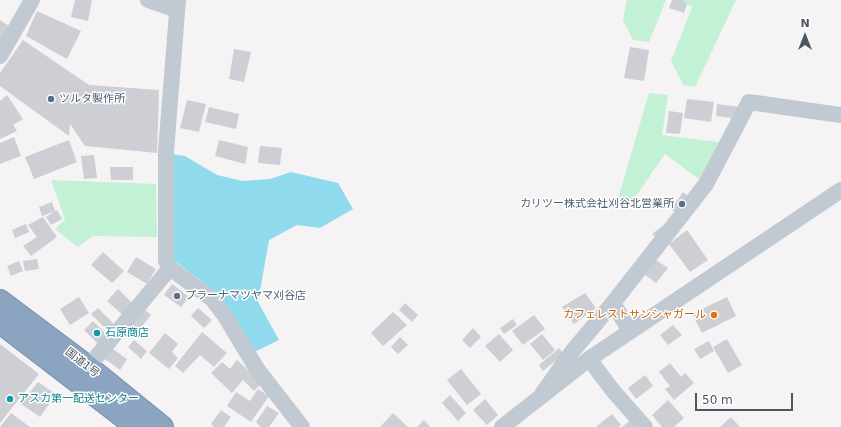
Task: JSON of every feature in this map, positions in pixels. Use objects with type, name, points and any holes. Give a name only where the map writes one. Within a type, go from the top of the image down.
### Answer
[{"type":"highway","name":"国道1号","points":[[0,301],[162,427]]},
{"type":"highway","name":"国道1号","points":[[0,322],[137,427]]},
{"type":"street","points":[[0,56],[32,0]]},
{"type":"street","points":[[148,0],[178,5],[166,151],[166,261],[170,268],[212,299],[225,316],[257,369],[302,427]]},
{"type":"street","points":[[542,394],[571,353],[613,303],[706,184],[749,102],[841,115]]},
{"type":"street","points":[[502,427],[589,358],[841,190]]},
{"type":"street","points":[[88,368],[170,268]]},
{"type":"street","points":[[613,303],[630,331]]},
{"type":"street","points":[[589,358],[614,392],[645,427]]},
{"type":"green space","points":[[627,0],[666,0],[649,42],[633,40],[623,20]]},
{"type":"green space","points":[[675,0],[736,0],[695,87],[683,85],[671,61],[692,7]]},
{"type":"green space","points":[[649,93],[668,95],[662,135],[726,143],[700,180],[665,154],[633,200],[617,202]]},
{"type":"green space","points":[[51,180],[156,184],[157,237],[93,236],[78,247],[55,229],[65,220]]},
{"type":"water","points":[[171,154],[185,156],[217,175],[242,181],[270,179],[291,172],[338,183],[353,209],[320,228],[297,225],[269,240],[258,302],[279,340],[252,353],[216,292],[172,259]]},
{"type":"building","points":[[75,0],[92,0],[88,21],[71,17]]},
{"type":"building","points":[[672,0],[684,0],[683,2],[687,3],[684,13],[669,8]]},
{"type":"building","points":[[37,11],[81,31],[67,59],[26,36]]},
{"type":"building","points":[[0,20],[12,28],[0,49]]},
{"type":"building","points":[[23,40],[89,85],[159,90],[157,153],[85,146],[70,124],[69,136],[0,86],[0,73]]},
{"type":"building","points":[[630,47],[649,50],[644,81],[624,78]]},
{"type":"building","points":[[234,49],[251,52],[244,82],[229,79]]},
{"type":"building","points":[[7,95],[23,119],[13,125],[17,131],[0,139],[0,101]]},
{"type":"building","points":[[687,99],[714,102],[711,122],[684,118]]},
{"type":"building","points":[[187,100],[206,104],[199,132],[180,128]]},
{"type":"building","points":[[717,104],[740,107],[739,119],[716,116]]},
{"type":"building","points":[[209,107],[239,114],[236,129],[205,122]]},
{"type":"building","points":[[669,111],[683,113],[680,134],[666,133]]},
{"type":"building","points":[[14,137],[21,156],[0,164],[0,143]]},
{"type":"building","points":[[69,140],[77,162],[34,179],[25,157]]},
{"type":"building","points":[[219,140],[248,147],[245,164],[215,156]]},
{"type":"building","points":[[260,146],[282,148],[280,165],[258,163]]},
{"type":"building","points":[[94,155],[97,178],[84,179],[81,156]]},
{"type":"building","points":[[110,167],[133,167],[133,180],[111,180]]},
{"type":"building","name":"カリツー株式会社刈谷北営業所","points":[[683,192],[693,200],[681,216],[671,209]]},
{"type":"building","points":[[52,202],[55,211],[42,216],[39,207]]},
{"type":"building","points":[[57,210],[62,219],[51,225],[46,217]]},
{"type":"building","points":[[43,217],[57,237],[31,256],[23,246],[37,237],[28,225]]},
{"type":"building","points":[[669,221],[659,241],[652,234]]},
{"type":"building","points":[[26,224],[29,232],[15,238],[12,230]]},
{"type":"building","points":[[687,230],[708,260],[690,272],[669,244]]},
{"type":"building","points":[[103,252],[124,271],[112,283],[91,265]]},
{"type":"building","points":[[136,257],[156,269],[147,284],[127,272]]},
{"type":"building","points":[[37,259],[39,269],[25,271],[23,261]]},
{"type":"building","points":[[656,260],[668,268],[656,283],[644,274]]},
{"type":"building","points":[[19,261],[23,271],[11,276],[7,266]]},
{"type":"building","name":"プラーナマツヤマ刈谷店","points":[[172,284],[189,297],[181,307],[164,295]]},
{"type":"building","points":[[118,289],[134,305],[124,316],[107,301]]},
{"type":"building","points":[[585,293],[596,308],[574,324],[562,307]]},
{"type":"building","points":[[79,297],[89,313],[70,325],[60,309]]},
{"type":"building","name":"カフェレストサンシャガール","points":[[727,297],[736,316],[702,333],[692,314]]},
{"type":"building","points":[[405,303],[418,315],[412,322],[399,310]]},
{"type":"building","points":[[142,307],[151,315],[136,334],[127,326]]},
{"type":"building","points":[[98,308],[117,327],[110,333],[91,314]]},
{"type":"building","points":[[198,308],[212,320],[204,328],[191,316]]},
{"type":"building","points":[[393,312],[407,325],[383,346],[371,333]]},
{"type":"building","points":[[534,315],[545,329],[523,345],[512,331]]},
{"type":"building","points":[[513,319],[517,325],[504,334],[500,328]]},
{"type":"building","name":"石原商店","points":[[93,321],[109,337],[100,346],[84,330]]},
{"type":"building","points":[[673,325],[682,335],[668,345],[660,335]]},
{"type":"building","points":[[473,328],[481,337],[470,348],[462,340]]},
{"type":"building","points":[[202,332],[227,353],[214,367],[200,355],[183,373],[175,366]]},
{"type":"building","points":[[165,333],[178,344],[172,352],[178,358],[169,369],[149,353]]},
{"type":"building","points":[[499,334],[513,350],[500,362],[485,346]]},
{"type":"building","points":[[542,334],[555,350],[543,360],[530,344]]},
{"type":"building","points":[[400,337],[408,345],[398,354],[391,347]]},
{"type":"building","points":[[727,339],[742,365],[728,373],[713,347]]},
{"type":"building","points":[[134,340],[147,351],[141,359],[128,347]]},
{"type":"building","points":[[709,341],[714,351],[700,359],[694,349]]},
{"type":"building","name":"アスカ第一配送センター","points":[[0,344],[39,374],[0,423]]},
{"type":"building","points":[[110,347],[127,359],[120,370],[102,357]]},
{"type":"building","points":[[559,348],[564,354],[543,371],[539,365]]},
{"type":"building","points":[[237,360],[262,383],[254,391],[243,380],[232,393],[211,373],[222,362],[230,369]]},
{"type":"building","points":[[670,363],[681,377],[685,373],[694,383],[674,400],[665,389],[670,386],[659,372]]},
{"type":"building","points":[[461,369],[481,394],[467,405],[447,380]]},
{"type":"building","points":[[645,375],[653,386],[636,399],[628,388]]},
{"type":"building","points":[[38,382],[56,394],[40,417],[21,404]]},
{"type":"building","points":[[258,389],[269,396],[251,422],[227,406],[236,392],[250,401]]},
{"type":"building","points":[[450,395],[466,413],[458,421],[442,403]]},
{"type":"building","points":[[485,399],[498,415],[487,425],[473,410]]},
{"type":"building","points":[[668,400],[684,418],[674,427],[662,427],[652,415]]},
{"type":"building","points":[[267,406],[279,413],[269,427],[261,427],[256,422]]},
{"type":"building","points":[[221,410],[231,417],[224,427],[214,427],[211,424]]},
{"type":"building","points":[[11,413],[30,427],[0,427]]},
{"type":"building","points":[[393,413],[408,427],[380,427]]},
{"type":"building","points":[[612,414],[621,425],[618,427],[596,427]]},
{"type":"building","points":[[731,417],[740,427],[720,427]]},
{"type":"building","points":[[632,419],[639,427],[622,427]]},
{"type":"building","points":[[424,420],[430,427],[417,427]]},
{"type":"place","name":"ツルタ製作所","points":[[51,99]]},
{"type":"place","name":"カリツー株式会社刈谷北営業所","points":[[682,204]]},
{"type":"place","name":"プラーナマツヤマ刈谷店","points":[[177,296]]},
{"type":"place","name":"カフェレストサンシャガール","points":[[714,315]]},
{"type":"place","name":"石原商店","points":[[97,333]]},
{"type":"place","name":"アスカ第一配送センター","points":[[10,399]]}]
